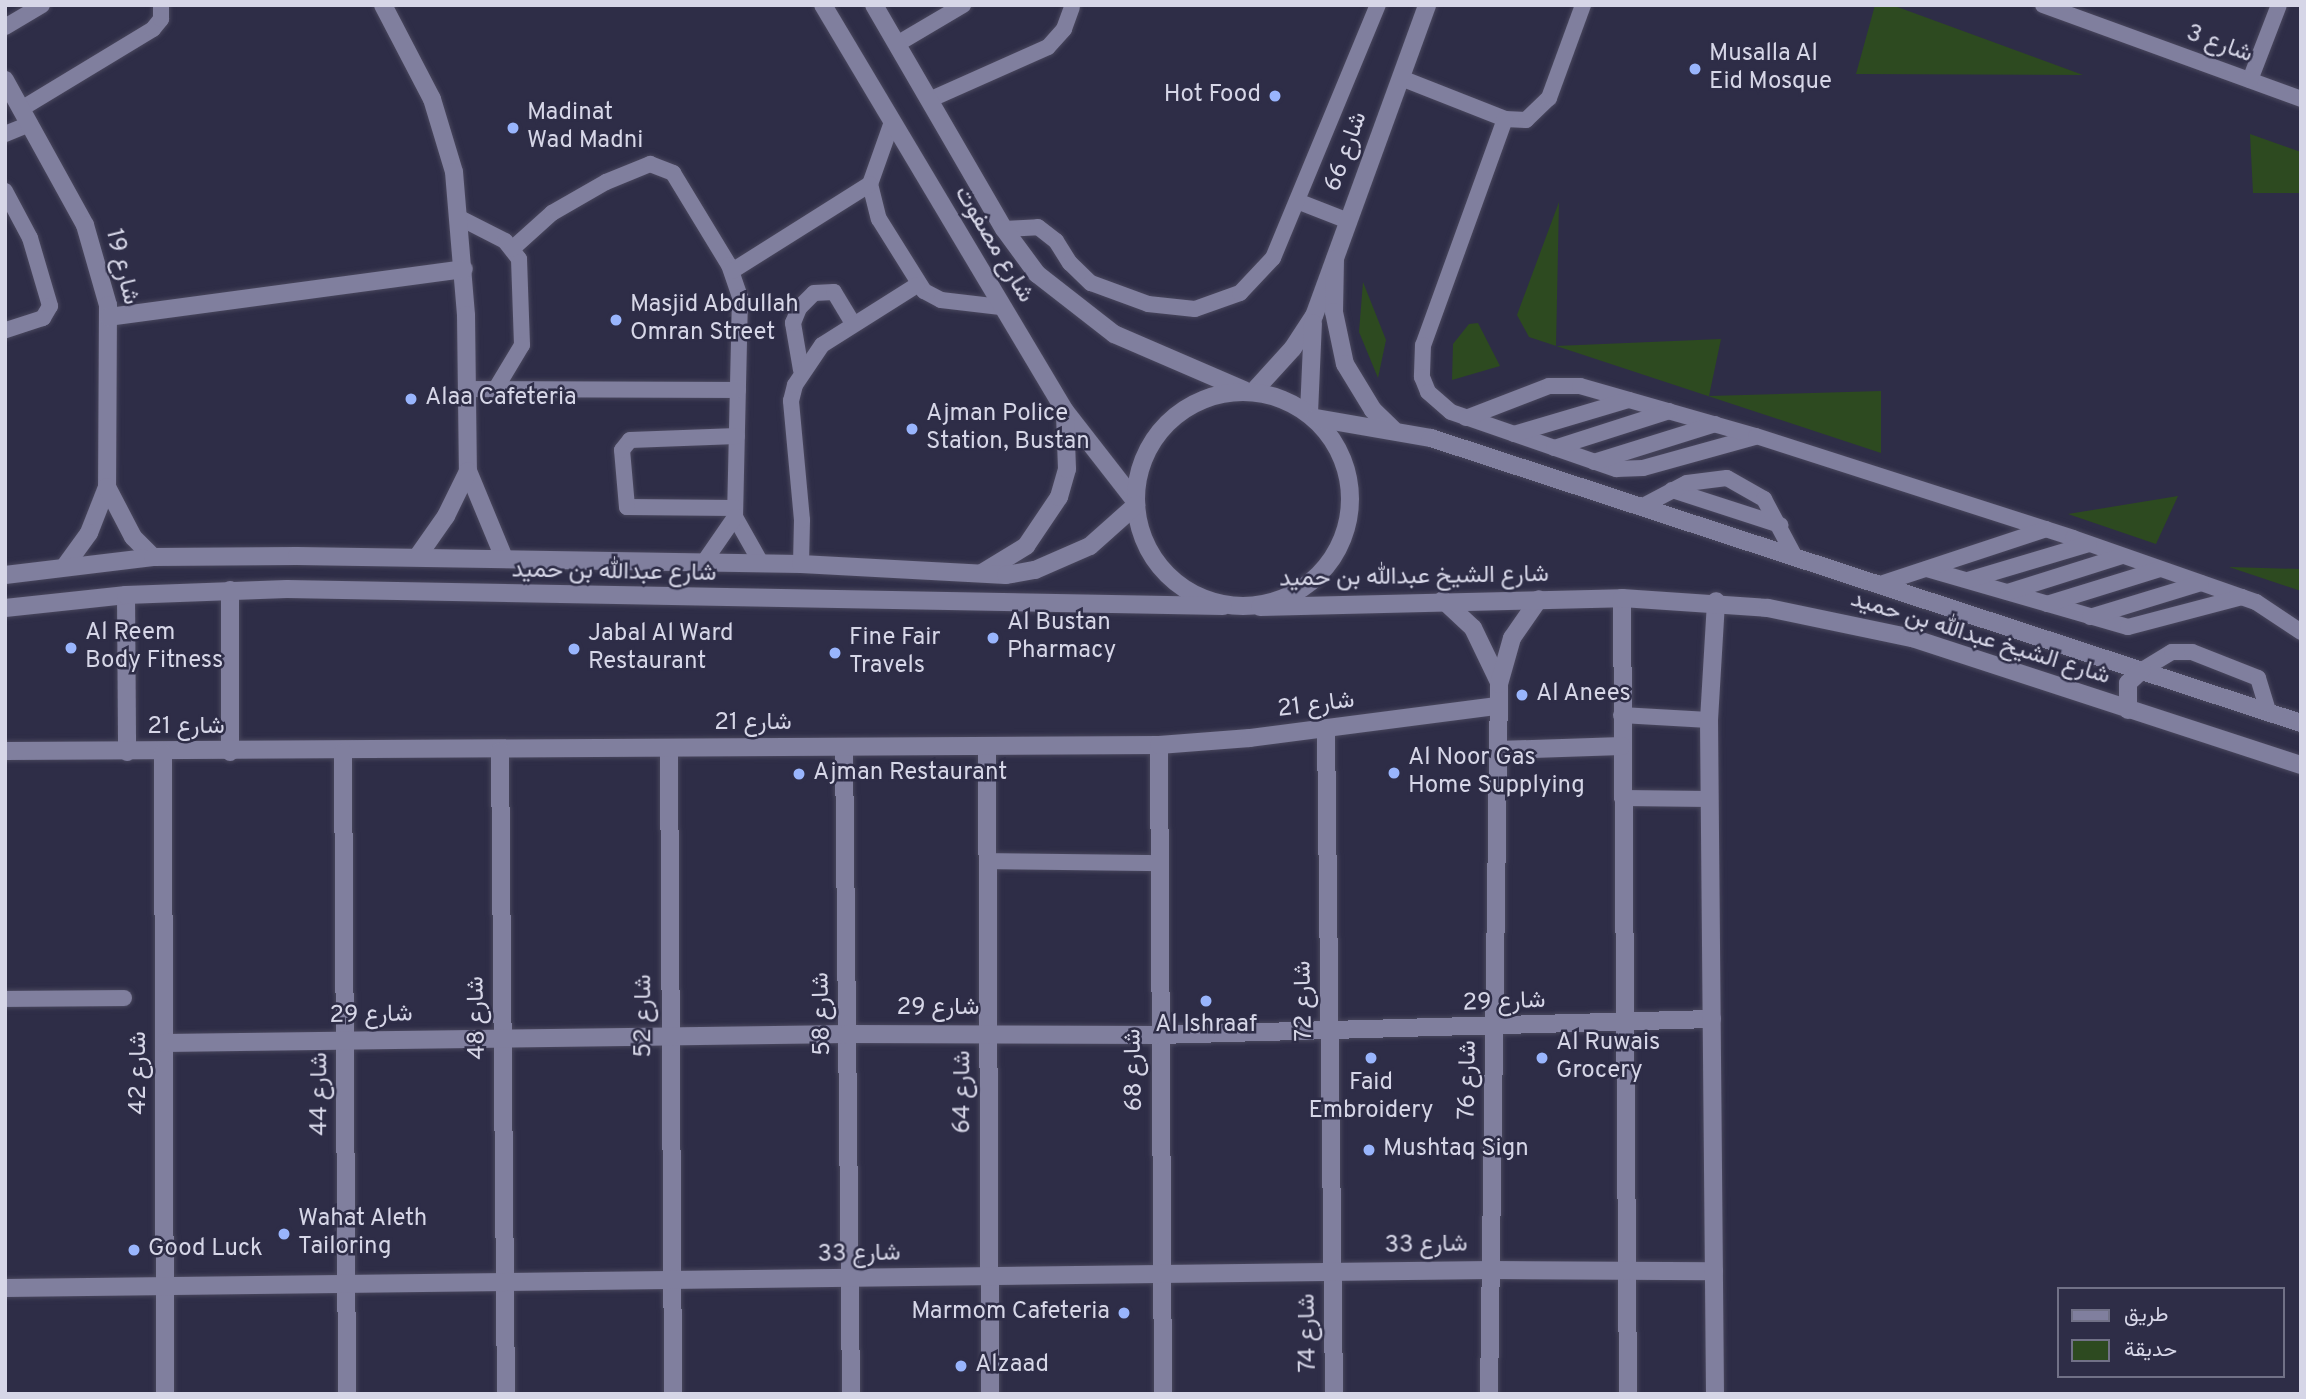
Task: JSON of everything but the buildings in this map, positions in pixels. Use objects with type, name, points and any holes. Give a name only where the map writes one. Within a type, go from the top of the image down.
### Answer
[{"type":"street","points":[[383,5],[435,108],[454,172],[464,269],[468,471],[504,558]]},
{"type":"street","name":"شارع مصفوت","points":[[823,5],[1065,411],[1135,503]]},
{"type":"street","name":"شارع مصفوت","points":[[874,5],[1004,229],[1037,274],[1087,316],[1143,349],[1250,391]]},
{"type":"street","name":"شارع 66","points":[[1250,391],[1293,348],[1314,316],[1427,5]]},
{"type":"street","name":"شارع 19","points":[[5,80],[85,225],[102,274],[109,317],[107,487],[89,533],[65,566]]},
{"type":"street","points":[[1335,259],[1334,312],[1345,364],[1365,399],[1393,429]]},
{"type":"street","points":[[109,317],[464,269]]},
{"type":"street","name":"شارع 66","points":[[1312,416],[1314,316]]},
{"type":"street","points":[[1250,391],[1273,395],[1312,416],[1335,441],[1347,469],[1351,499],[1347,530],[1334,558],[1314,581],[1289,598],[1260,607],[1223,606],[1190,594],[1162,571],[1143,541],[1135,503],[1139,472],[1150,445],[1168,422],[1191,405],[1219,394],[1250,391]]},
{"type":"street","points":[[976,576],[1026,546],[1055,506],[1067,469],[1065,411]]},
{"type":"street","name":"شارع الشيخ عبدالله بن حميد","points":[[1312,416],[1393,429],[1795,556],[2300,722]]},
{"type":"street","points":[[418,556],[446,516],[468,471]]},
{"type":"street","name":"شارع 19","points":[[107,487],[133,537],[153,557]]},
{"type":"street","name":"شارع عبدالله بن حميد","points":[[5,575],[153,557],[418,556],[801,564],[976,576],[1035,570],[1064,559],[1090,546],[1135,503]]},
{"type":"street","points":[[230,590],[230,752]]},
{"type":"street","name":"شارع عبدالله بن حميد","points":[[5,608],[126,595],[230,590],[1223,606]]},
{"type":"street","points":[[126,595],[128,752]]},
{"type":"street","points":[[1622,598],[1628,1394]]},
{"type":"street","name":"شارع الشيخ عبدالله بن حميد","points":[[1260,607],[1443,600],[1622,598],[1716,601],[1821,617],[1912,638],[2301,765]]},
{"type":"street","name":"شارع 76","points":[[1489,1394],[1499,684],[1512,638],[1539,599]]},
{"type":"street","name":"شارع 76","points":[[1443,600],[1473,628],[1499,684]]},
{"type":"street","points":[[1715,1394],[1709,720],[1716,601]]},
{"type":"street","points":[[2128,710],[2128,683],[2142,670]]},
{"type":"street","name":"شارع 21","points":[[5,751],[163,753],[1159,745],[1326,729],[1498,706]]},
{"type":"street","name":"شارع 72","points":[[1326,729],[1333,1272]]},
{"type":"street","name":"شارع 68","points":[[1159,745],[1163,1394]]},
{"type":"street","points":[[1498,750],[1622,746]]},
{"type":"street","name":"شارع 64","points":[[987,747],[990,1394]]},
{"type":"street","name":"شارع 58","points":[[844,748],[850,1394]]},
{"type":"street","name":"شارع 52","points":[[669,749],[673,1394]]},
{"type":"street","name":"شارع 48","points":[[500,751],[506,1394]]},
{"type":"street","name":"شارع 44","points":[[343,752],[347,1394]]},
{"type":"street","name":"شارع 42","points":[[163,753],[165,1394]]},
{"type":"street","name":"شارع 29","points":[[164,1043],[847,1034],[1159,1035],[1494,1028],[1712,1018]]},
{"type":"street","name":"شارع 33","points":[[5,1289],[505,1285],[1491,1270],[1714,1271]]},
{"type":"street","name":"شارع 74","points":[[1333,1272],[1334,1394]]},
{"type":"lane","points":[[5,27],[42,5]]},
{"type":"lane","points":[[5,134],[26,116],[153,29],[161,19],[161,5]]},
{"type":"lane","points":[[897,44],[963,5]]},
{"type":"lane","points":[[1004,229],[1026,224],[1048,233],[1080,274],[1104,290],[1171,309],[1195,309],[1240,293],[1258,277],[1273,258],[1378,5]]},
{"type":"lane","points":[[1401,78],[1505,119],[1526,120],[1544,108],[1583,5]]},
{"type":"lane","name":"شارع 3","points":[[2043,5],[2301,99]]},
{"type":"lane","points":[[2250,80],[2279,5]]},
{"type":"lane","points":[[929,100],[1048,47],[1064,29],[1072,7]]},
{"type":"lane","points":[[1505,119],[1420,361],[1422,377],[1438,404],[1466,418],[1616,468],[1643,468],[1756,436]]},
{"type":"lane","points":[[892,122],[870,184],[872,208],[917,285],[941,300],[1001,307]]},
{"type":"lane","points":[[512,249],[578,197],[659,164],[673,173],[732,271],[741,310],[735,513],[761,563]]},
{"type":"lane","points":[[732,271],[870,184]]},
{"type":"lane","points":[[5,191],[30,238],[50,306],[43,318],[5,330]]},
{"type":"lane","points":[[1297,201],[1348,221]]},
{"type":"lane","points":[[460,218],[497,235],[519,260],[522,345],[495,390]]},
{"type":"lane","points":[[801,564],[802,520],[792,401],[801,370],[822,345],[917,285]]},
{"type":"lane","points":[[801,370],[793,323],[799,308],[814,293],[834,292],[853,324]]},
{"type":"lane","points":[[1466,418],[1560,383],[1629,400],[1756,436],[2090,544],[2242,597],[2269,609],[2301,632]]},
{"type":"lane","points":[[466,389],[738,390]]},
{"type":"lane","points":[[1513,434],[1629,400]]},
{"type":"lane","points":[[1554,448],[1668,411]]},
{"type":"lane","points":[[1594,462],[1715,424]]},
{"type":"lane","points":[[735,513],[628,506],[623,500],[622,450],[629,440],[737,436]]},
{"type":"lane","points":[[1641,507],[1700,478],[1727,478],[1764,499],[1795,556]]},
{"type":"lane","points":[[1672,491],[1780,525]]},
{"type":"lane","points":[[704,562],[735,513]]},
{"type":"lane","points":[[1881,584],[2046,529]]},
{"type":"lane","points":[[1968,580],[2090,544]]},
{"type":"lane","points":[[2008,592],[2122,556]]},
{"type":"lane","points":[[1927,569],[2090,617],[2138,626],[2242,597]]},
{"type":"lane","points":[[2047,604],[2160,569]]},
{"type":"lane","points":[[2090,617],[2201,583]]},
{"type":"lane","points":[[2142,670],[2172,652],[2192,652],[2258,678],[2269,713]]},
{"type":"lane","points":[[1621,715],[1709,720]]},
{"type":"lane","points":[[1622,798],[1710,799]]},
{"type":"lane","points":[[987,861],[1159,863]]},
{"type":"lane","points":[[5,999],[124,998]]},
{"type":"green space","points":[[1875,5],[1892,5],[2083,75],[1856,74]]},
{"type":"green space","points":[[2250,134],[2301,152],[2301,193],[2253,193]]},
{"type":"green space","points":[[1559,202],[1556,346],[1529,337],[1517,315]]},
{"type":"green space","points":[[1363,282],[1386,340],[1378,378],[1359,332]]},
{"type":"green space","points":[[1478,323],[1500,366],[1452,380],[1453,344],[1469,324]]},
{"type":"green space","points":[[1721,339],[1709,396],[1881,391],[1881,453],[1556,346]]},
{"type":"green space","points":[[2178,496],[2156,544],[2068,514]]},
{"type":"green space","points":[[2229,567],[2301,569],[2301,591]]},
{"type":"place","name":"Musalla Al Eid Mosque","points":[[1695,69]]},
{"type":"place","name":"Hot Food","points":[[1275,96]]},
{"type":"place","name":"Madinat Wad Madni","points":[[513,128]]},
{"type":"place","name":"Masjid Abdullah Omran Street","points":[[616,320]]},
{"type":"place","name":"Alaa Cafeteria","points":[[411,399]]},
{"type":"place","name":"Ajman Police Station, Bustan","points":[[912,429]]},
{"type":"place","name":"Al Bustan Pharmacy","points":[[993,638]]},
{"type":"place","name":"Al Reem Body Fitness","points":[[71,648]]},
{"type":"place","name":"Jabal Al Ward Restaurant","points":[[574,649]]},
{"type":"place","name":"Fine Fair Travels","points":[[835,653]]},
{"type":"place","name":"Al Anees","points":[[1522,695]]},
{"type":"place","name":"Al Noor Gas Home Supplying","points":[[1394,773]]},
{"type":"place","name":"Ajman Restaurant","points":[[799,774]]},
{"type":"place","name":"Al Ishraaf","points":[[1206,1001]]},
{"type":"place","name":"Faid Embroidery","points":[[1371,1058]]},
{"type":"place","name":"Al Ruwais Grocery","points":[[1542,1058]]},
{"type":"place","name":"Mushtaq Sign","points":[[1369,1150]]},
{"type":"place","name":"Wahat Aleth Tailoring","points":[[284,1234]]},
{"type":"place","name":"Good Luck","points":[[134,1250]]},
{"type":"place","name":"Marmom Cafeteria","points":[[1124,1313]]},
{"type":"place","name":"Alzaad","points":[[961,1366]]}]
